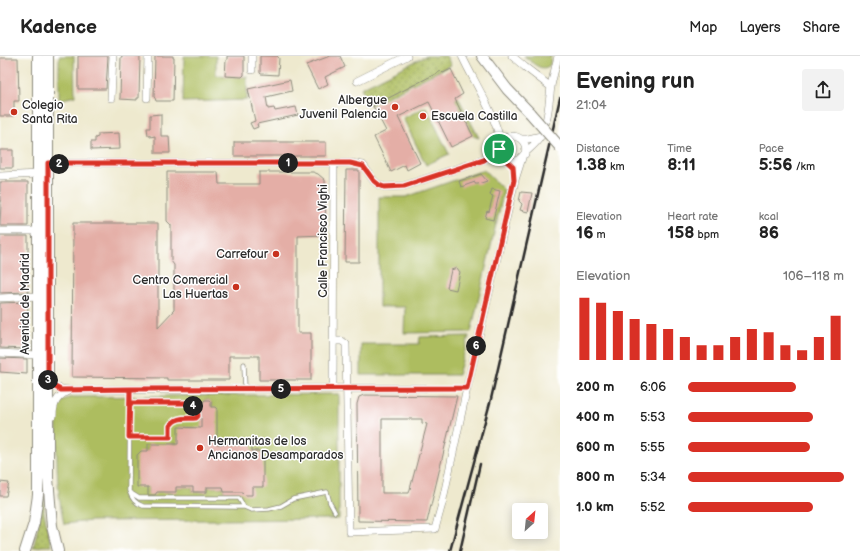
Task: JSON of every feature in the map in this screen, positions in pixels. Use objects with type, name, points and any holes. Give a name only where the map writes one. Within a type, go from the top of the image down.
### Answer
[{"type":"main road","name":"Avenida de Madrid","points":[[25,551],[34,523],[38,495],[38,56]]},
{"type":"main road","name":"Avenida de Madrid","points":[[48,56],[48,452],[49,501],[52,526],[58,551]]},
{"type":"main road","points":[[482,56],[507,89],[560,147]]},
{"type":"street","points":[[112,98],[113,56]]},
{"type":"street","points":[[147,98],[148,56]]},
{"type":"street","points":[[252,56],[252,70]]},
{"type":"street","points":[[357,81],[407,56]]},
{"type":"street","points":[[462,56],[488,107],[499,134],[502,157],[513,167],[514,180]]},
{"type":"street","points":[[512,56],[525,68],[551,87]]},
{"type":"street","points":[[48,163],[350,163],[363,166],[374,181],[379,185],[384,187],[404,186],[484,160],[495,158],[515,162],[524,156],[541,136],[548,110],[551,87],[558,56]]},
{"type":"street","points":[[333,341],[346,344],[349,532],[434,529],[442,504],[514,180],[524,156],[525,146],[521,139],[516,136],[506,137],[500,146],[484,160]]},
{"type":"street","points":[[521,139],[541,136]]},
{"type":"street","name":"Calle Francisco Vighi","points":[[333,388],[334,163]]},
{"type":"street","points":[[0,176],[38,174]]},
{"type":"street","points":[[0,231],[38,231]]},
{"type":"street","points":[[0,298],[38,296]]},
{"type":"street","points":[[0,353],[38,355]]},
{"type":"street","points":[[48,380],[55,387],[61,390],[467,388]]},
{"type":"street","points":[[48,452],[53,421],[53,406],[62,393],[70,390]]},
{"type":"lane","points":[[244,364],[245,389]]},
{"type":"lane","points":[[130,389],[129,491],[134,501],[144,506],[244,507],[251,510],[269,510],[293,500],[327,492],[334,512]]},
{"type":"lane","points":[[129,437],[170,437],[170,426],[174,420],[196,418],[198,416],[198,411],[195,407],[187,403],[130,403]]},
{"type":"lane","points":[[129,491],[139,498],[239,498],[244,507]]},
{"type":"green space","points":[[59,56],[74,56],[75,96],[59,100]]},
{"type":"green space","points":[[184,56],[216,56],[216,75],[247,77],[247,100],[183,102]]},
{"type":"green space","points":[[426,56],[446,56],[451,65],[370,105],[361,88]]},
{"type":"green space","points":[[524,56],[551,56],[550,65],[543,68],[540,67],[533,64]]},
{"type":"green space","points":[[458,97],[479,138],[473,136],[455,99]]},
{"type":"green space","points":[[426,107],[449,154],[426,165],[403,118]]},
{"type":"green space","points":[[484,170],[504,190],[471,332],[404,333],[405,307],[379,307],[379,197],[406,197]]},
{"type":"green space","points":[[469,336],[458,375],[361,375],[361,344],[419,344],[420,337]]},
{"type":"green space","points":[[339,394],[339,519],[91,521],[64,524],[58,481],[57,408],[63,400],[72,397]],"holes":[[[205,400],[209,400],[211,402],[217,444],[252,451],[260,451],[252,487],[235,492],[224,492],[223,487],[207,487],[207,492],[193,492],[193,487],[176,487],[176,492],[164,492],[156,487],[149,495],[141,451],[148,451],[148,446],[188,443],[178,427],[195,428],[195,437],[201,437],[203,402]]]},
{"type":"green space","points":[[44,481],[44,512],[51,546],[33,548],[40,515],[42,482]]},
{"type":"building","points":[[78,56],[108,56],[106,89],[78,89]]},
{"type":"building","points":[[122,56],[140,56],[139,98],[137,98],[137,100],[120,99]]},
{"type":"building","points":[[155,56],[173,56],[174,58],[173,101],[156,101],[154,97]]},
{"type":"building","points":[[227,56],[244,56],[244,75],[242,77],[225,76]]},
{"type":"building","points":[[260,56],[277,56],[279,58],[278,75],[260,73]]},
{"type":"building","points":[[330,56],[340,56],[345,67],[325,77],[328,84],[318,89],[306,65]]},
{"type":"building","points":[[0,58],[18,58],[19,101],[14,101],[14,116],[0,116]]},
{"type":"building","name":"Albergue Juvenil Palencia","points":[[451,69],[463,94],[455,99],[473,136],[451,147],[429,102],[398,117],[420,163],[407,170],[405,165],[391,172],[374,137],[386,131],[373,106],[441,71],[443,73]]},
{"type":"building","points":[[290,80],[292,91],[266,97],[268,109],[274,108],[275,111],[296,107],[298,115],[257,124],[258,127],[253,129],[250,123],[255,121],[248,89]]},
{"type":"building","points":[[161,114],[161,136],[169,136],[170,153],[155,153],[155,136],[150,137],[150,135],[148,135],[147,128],[150,128],[150,115]]},
{"type":"building","points":[[119,133],[120,149],[91,150],[91,142],[95,142],[95,138],[98,137],[98,134]]},
{"type":"building","points":[[234,142],[326,142],[326,156],[234,156]]},
{"type":"building","points":[[0,150],[13,150],[13,168],[0,168]]},
{"type":"building","points":[[346,170],[359,170],[359,262],[345,262]]},
{"type":"building","name":"Centro Comercial Las Huertas","points":[[167,172],[218,172],[219,184],[259,184],[259,172],[313,172],[325,180],[326,235],[298,236],[298,333],[311,333],[311,380],[259,380],[259,356],[229,356],[229,380],[72,377],[73,223],[158,223],[158,327],[174,310],[174,265],[171,261],[171,225],[167,221]]},
{"type":"building","points":[[481,174],[487,181],[478,184],[475,184],[475,182],[461,187],[459,181]]},
{"type":"building","points":[[0,182],[28,182],[28,226],[0,226]]},
{"type":"building","points":[[492,189],[500,191],[493,220],[485,218],[487,211],[489,212],[493,196],[490,195]]},
{"type":"building","points":[[521,192],[532,193],[528,212],[520,210],[522,204],[519,201]]},
{"type":"building","points":[[0,236],[28,236],[28,292],[0,293]]},
{"type":"building","points":[[457,268],[460,272],[456,290],[447,288],[451,270]]},
{"type":"building","points":[[28,302],[27,349],[0,348],[0,303]]},
{"type":"building","points":[[0,358],[27,359],[27,374],[0,372]]},
{"type":"building","points":[[364,395],[457,396],[427,522],[358,521],[357,404],[359,397]],"holes":[[[382,419],[422,419],[422,423],[427,424],[409,493],[382,493]]]},
{"type":"building","name":"Hermanitas de los Ancianos Desamparados","points":[[205,400],[209,400],[211,402],[211,407],[215,407],[217,409],[217,444],[252,444],[252,451],[259,451],[263,455],[263,487],[252,487],[252,495],[245,495],[242,492],[224,492],[223,487],[207,487],[207,492],[193,492],[193,487],[176,487],[176,492],[157,492],[155,495],[148,495],[148,487],[137,487],[137,455],[141,451],[148,451],[148,444],[178,444],[178,427],[201,428],[201,409]]},
{"type":"building","points":[[0,482],[9,483],[6,496],[0,496]]},
{"type":"railway","points":[[450,551],[491,399],[560,98]]},
{"type":"railway","points":[[460,551],[480,464]]},
{"type":"place","name":"Albergue Juvenil Palencia","points":[[395,107]]},
{"type":"place","name":"Colegio Santa Rita","points":[[14,112]]},
{"type":"place","name":"Escuela Castilla","points":[[423,116]]},
{"type":"place","name":"Carrefour","points":[[276,254]]},
{"type":"place","name":"Centro Comercial Las Huertas","points":[[236,287]]},
{"type":"place","name":"Hermanitas de los Ancianos Desamparados","points":[[200,448]]},
{"type":"route","points":[[499,149],[484,160],[419,182],[404,186],[384,187],[374,181],[363,166],[350,163],[48,163],[48,380],[55,387],[61,390],[130,389],[129,437],[170,437],[170,426],[174,420],[196,418],[198,416],[198,411],[195,407],[192,404],[187,403],[130,403],[130,389],[467,388],[514,180],[515,172],[513,167],[502,157],[499,149]]}]
